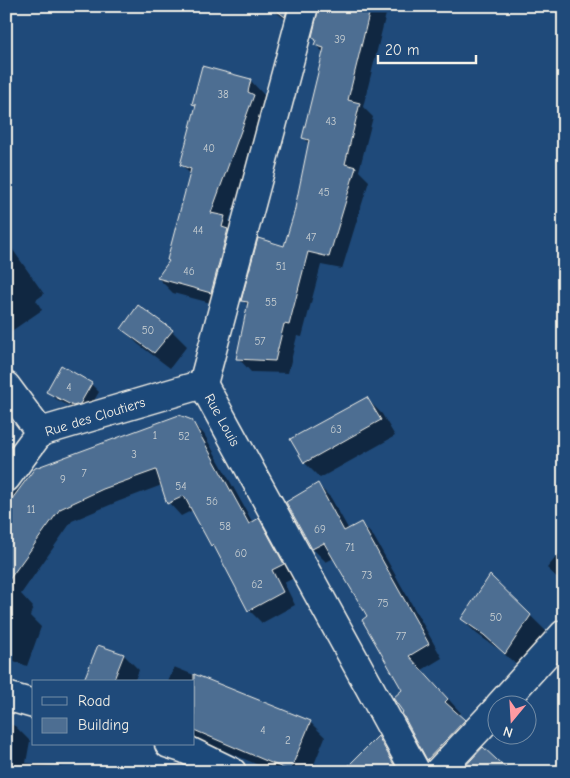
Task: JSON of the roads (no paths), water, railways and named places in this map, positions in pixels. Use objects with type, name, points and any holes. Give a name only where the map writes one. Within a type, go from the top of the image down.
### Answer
[{"type":"street","name":"Rue Louis","points":[[304,6],[203,384],[416,772]]},
{"type":"street","name":"Rue des Cloutiers","points":[[6,478],[40,432],[203,384]]},
{"type":"street","points":[[6,386],[40,432]]},
{"type":"street","points":[[507,696],[564,634]]},
{"type":"street","points":[[6,696],[32,703]]},
{"type":"street","points":[[438,772],[488,717]]},
{"type":"street","points":[[175,746],[232,772]]}]
